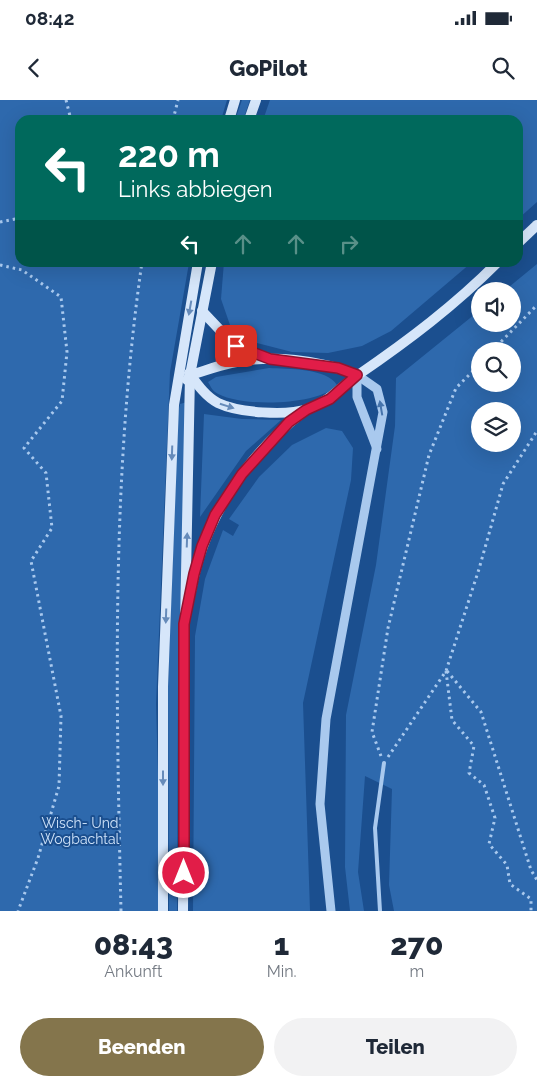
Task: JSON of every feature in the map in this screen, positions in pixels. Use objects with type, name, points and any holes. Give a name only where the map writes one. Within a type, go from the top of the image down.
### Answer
[{"type":"main road","points":[[230,115],[235,100]]},
{"type":"main road","points":[[251,115],[256,100]]},
{"type":"main road","points":[[523,238],[537,225]]},
{"type":"main road","points":[[163,911],[163,687],[174,405],[197,267]]},
{"type":"main road","points":[[184,911],[184,624],[190,375],[211,267]]},
{"type":"main road","points":[[184,624],[202,546],[215,515],[242,474],[289,422],[306,410],[330,399],[357,375],[430,325],[493,267]]},
{"type":"main road","points":[[202,311],[236,346],[270,359],[338,368],[357,375]]},
{"type":"main road","points":[[182,354],[184,366],[190,375],[204,392],[217,402],[238,409],[273,412],[306,410]]},
{"type":"main road","points":[[174,405],[182,384],[190,375],[232,363],[270,359]]},
{"type":"street","points":[[357,375],[357,397],[378,452]]},
{"type":"street","points":[[331,911],[320,804],[326,719],[378,452],[384,412],[377,389],[357,375]]},
{"type":"lane","points":[[380,911],[375,828],[384,763]]},
{"type":"path","points":[[66,100],[69,115]]},
{"type":"path","points":[[174,115],[178,100]]},
{"type":"path","points":[[0,222],[15,219]]},
{"type":"path","points":[[0,265],[22,270],[61,297],[67,352],[62,400],[24,448],[46,473],[52,528],[31,561],[61,716],[59,786],[38,858],[18,911]]},
{"type":"path","points":[[121,911],[118,632],[120,492],[131,338],[141,267]]},
{"type":"path","points":[[501,342],[537,305]]},
{"type":"path","points":[[384,763],[372,732],[388,628],[429,456],[456,388],[471,373]]},
{"type":"path","points":[[384,763],[446,671],[503,484],[537,431]]},
{"type":"path","points":[[446,671],[481,712],[531,870],[537,880]]},
{"type":"path","points":[[446,671],[452,720],[474,746],[469,773],[484,785],[495,818],[489,844],[507,865],[510,884],[531,899],[531,911]]},
{"type":"green space","name":"Wisch- Und Wogbachtal","points":[[0,100],[227,100],[222,115],[15,115],[15,267],[188,267],[170,372],[156,704],[162,911],[0,911]]},
{"type":"green space","points":[[242,100],[250,100],[245,115],[237,115]]},
{"type":"green space","points":[[270,100],[537,100],[537,202],[523,215],[523,115],[265,115]]},
{"type":"green space","points":[[537,264],[537,911],[394,911],[389,885],[392,789],[365,776],[358,872],[364,911],[350,911],[345,867],[346,715],[376,565],[395,426],[396,378],[471,317],[471,332],[521,332],[521,282],[515,282]]},
{"type":"green space","points":[[224,267],[466,267],[391,331],[362,346],[328,353],[292,352],[257,343],[230,325],[221,299]]},
{"type":"green space","points":[[269,368],[316,372],[332,379],[337,385],[327,392],[296,401],[259,402],[241,401],[226,397],[214,391],[208,382],[216,377]]},
{"type":"green space","points":[[187,402],[178,686],[177,911],[169,911],[168,687],[178,413],[180,404]]},
{"type":"green space","points":[[204,414],[242,419],[281,420],[246,451],[200,517]]},
{"type":"green space","points":[[326,428],[342,431],[353,448],[351,480],[303,703],[310,911],[193,911],[195,636],[205,579],[223,530],[233,536],[239,525],[229,519],[259,477],[292,445]]},
{"type":"route","points":[[184,873],[184,624],[202,546],[215,515],[242,474],[289,422],[306,410],[330,399],[357,375],[338,368],[270,359],[236,346]]}]
